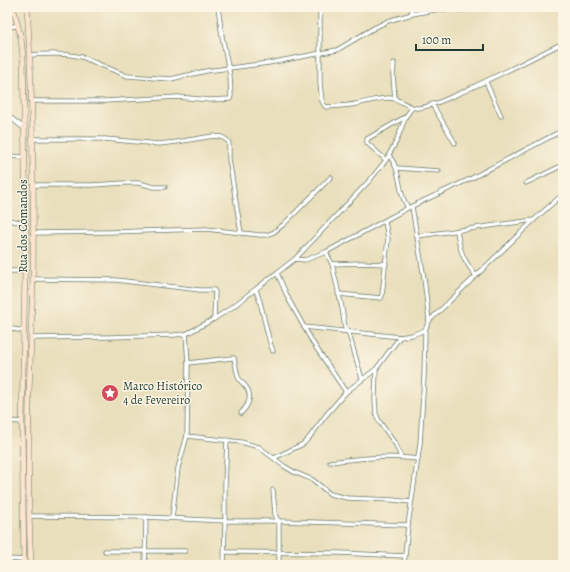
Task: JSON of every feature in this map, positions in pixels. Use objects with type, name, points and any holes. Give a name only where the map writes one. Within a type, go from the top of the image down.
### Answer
[{"type":"main road","name":"Rua dos Comandos","points":[[13,7],[21,38],[23,58],[25,157],[26,271],[22,422],[24,563]]},
{"type":"main road","name":"Rua dos Comandos","points":[[27,7],[30,54],[33,185],[33,279],[29,395],[31,565]]},
{"type":"street","points":[[31,100],[105,101],[178,97],[228,100],[231,96],[229,68],[222,36],[218,7]]},
{"type":"street","points":[[320,7],[321,92],[322,101],[325,106],[346,106],[380,99],[395,99],[412,108],[418,108],[432,104],[486,82],[563,43]]},
{"type":"street","points":[[411,7],[412,14]]},
{"type":"street","points":[[30,54],[75,55],[123,75],[172,79],[337,50],[388,21],[412,14],[440,9],[458,10],[486,7]]},
{"type":"street","points":[[7,28],[18,25]]},
{"type":"street","points":[[394,63],[393,75],[395,99]]},
{"type":"street","points":[[486,82],[501,116]]},
{"type":"street","points":[[432,104],[455,143]]},
{"type":"street","points":[[31,338],[165,336],[186,334],[214,319],[256,290],[295,259],[365,185],[386,160],[406,116],[412,108]]},
{"type":"street","points":[[7,115],[24,129]]},
{"type":"street","points":[[386,160],[367,142],[367,139],[406,116]]},
{"type":"street","points":[[295,259],[305,260],[326,252],[408,208],[472,178],[563,130]]},
{"type":"street","points":[[32,139],[105,139],[159,144],[213,136],[222,137],[228,141],[229,144],[228,159],[241,233]]},
{"type":"street","points":[[389,155],[397,168],[402,195],[408,208]]},
{"type":"street","points":[[7,156],[25,157]]},
{"type":"street","points":[[526,183],[563,165]]},
{"type":"street","points":[[397,168],[439,171]]},
{"type":"street","points":[[33,233],[206,228],[267,235],[274,232],[284,224],[331,176]]},
{"type":"street","points":[[33,185],[92,186],[117,183],[139,183],[154,187],[165,187]]},
{"type":"street","points":[[404,565],[411,502],[420,444],[425,330],[429,321],[563,194]]},
{"type":"street","points":[[412,207],[424,278],[429,321]]},
{"type":"street","points":[[7,220],[26,222]]},
{"type":"street","points":[[416,236],[535,220]]},
{"type":"street","points":[[338,294],[381,298],[383,296],[388,236],[385,221]]},
{"type":"street","points":[[457,230],[463,257],[476,276]]},
{"type":"street","points":[[326,252],[332,264],[345,328],[349,334],[362,379]]},
{"type":"street","points":[[332,264],[386,264]]},
{"type":"street","points":[[7,271],[26,271]]},
{"type":"street","points":[[277,273],[292,306],[313,343],[346,392]]},
{"type":"street","points":[[33,279],[116,280],[200,290],[214,290],[214,319]]},
{"type":"street","points":[[256,290],[273,352]]},
{"type":"street","points":[[304,326],[400,337],[412,335],[425,330]]},
{"type":"street","points":[[7,328],[24,331]]},
{"type":"street","points":[[172,518],[178,468],[187,436],[188,363],[186,334]]},
{"type":"street","points":[[274,458],[303,444],[346,392],[376,369],[400,337]]},
{"type":"street","points":[[188,363],[234,358],[239,380],[248,390],[250,398],[247,407],[242,413]]},
{"type":"street","points":[[376,369],[376,414],[396,445],[401,457]]},
{"type":"street","points":[[7,421],[22,422]]},
{"type":"street","points":[[187,436],[227,440],[259,447],[294,472],[313,480],[330,494],[347,498],[411,502]]},
{"type":"street","points":[[224,565],[227,440]]},
{"type":"street","points":[[330,462],[401,457],[418,459]]},
{"type":"street","points":[[273,490],[275,514],[279,522],[278,565]]},
{"type":"street","points":[[30,516],[146,516],[225,521],[408,525]]},
{"type":"street","points":[[145,565],[146,516]]},
{"type":"street","points":[[105,551],[185,551]]},
{"type":"street","points":[[224,552],[340,553],[405,556]]},
{"type":"street","points":[[7,559],[24,563]]},
{"type":"place","name":"Marco Histórico 4 de Fevereiro","points":[[110,393]]}]
